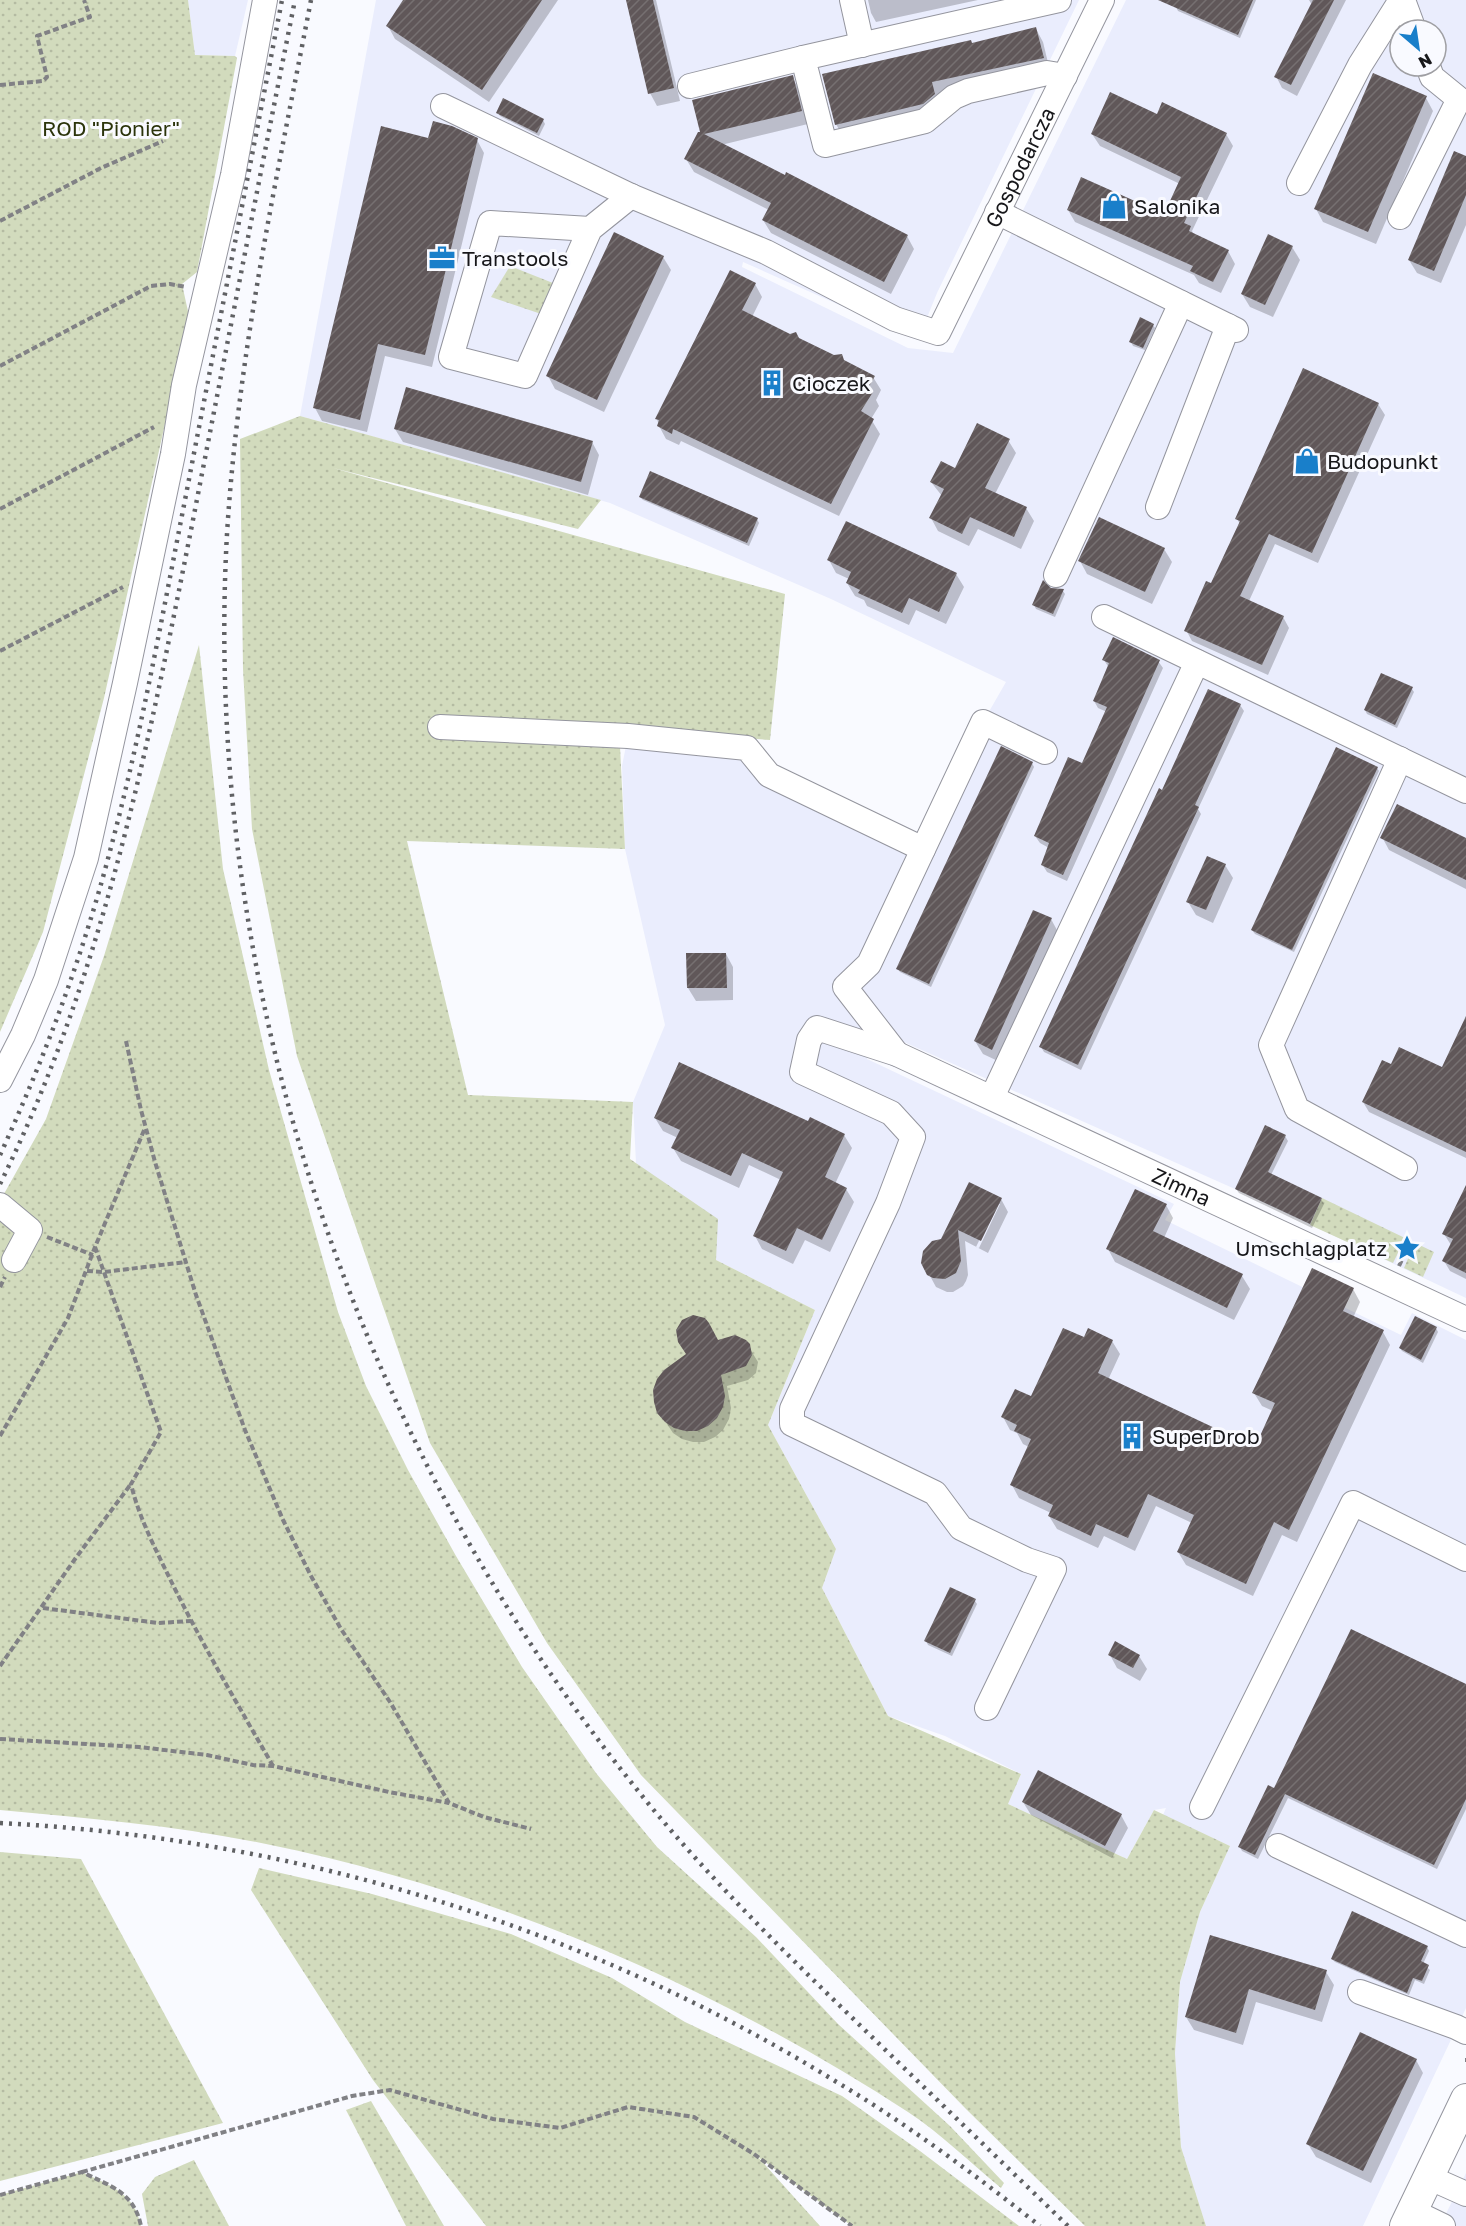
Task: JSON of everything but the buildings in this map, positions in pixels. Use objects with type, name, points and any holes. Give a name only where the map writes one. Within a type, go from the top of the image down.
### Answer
[{"type":"main road","points":[[1408,2219],[1466,2099]]},
{"type":"street","points":[[0,1080],[23,1035],[46,980],[86,858],[173,454],[184,385],[233,176],[265,0]]},
{"type":"street","points":[[852,0],[862,45]]},
{"type":"street","points":[[690,86],[862,45],[1014,5],[1059,0]]},
{"type":"street","name":"Gospodarcza","points":[[631,196],[766,252],[895,319],[938,333],[1102,0]]},
{"type":"street","points":[[1402,0],[1409,18]]},
{"type":"street","points":[[1299,183],[1360,65],[1402,0]]},
{"type":"street","points":[[803,58],[825,145],[925,121],[954,97],[968,91],[1047,73],[1065,76]]},
{"type":"street","points":[[1400,217],[1459,99],[1433,78]]},
{"type":"street","points":[[443,106],[631,196],[590,229],[525,376],[452,357],[490,223],[590,229]]},
{"type":"street","points":[[997,212],[1232,328],[1158,507]]},
{"type":"street","points":[[1056,575],[1181,303]]},
{"type":"street","points":[[1104,617],[1466,791]]},
{"type":"street","points":[[994,1093],[1197,662]]},
{"type":"street","points":[[897,1054],[845,987],[869,964],[983,722],[1045,752]]},
{"type":"street","points":[[440,727],[628,736],[747,748],[768,775],[923,849]]},
{"type":"street","points":[[1400,759],[1271,1045],[1297,1109],[1405,1167]]},
{"type":"street","name":"Zimna","points":[[987,1708],[1054,1569],[1027,1560],[961,1528],[935,1493],[792,1424],[792,1408],[888,1203],[913,1137],[891,1113],[802,1072],[809,1040],[817,1028],[897,1054],[1466,1319]]},
{"type":"street","points":[[0,1205],[30,1230],[14,1260]]},
{"type":"street","points":[[1202,1808],[1353,1503],[1466,1559]]},
{"type":"street","points":[[1278,1846],[1466,1935]]},
{"type":"street","points":[[1360,1992],[1466,2032]]},
{"type":"street","points":[[1428,2177],[1466,2194]]},
{"type":"street","points":[[1408,2219],[1443,2226]]},
{"type":"path","points":[[0,85],[43,81],[47,77],[37,36],[90,17],[84,0]]},
{"type":"path","points":[[0,221],[101,168],[163,141]]},
{"type":"path","points":[[0,366],[151,286],[170,284],[207,292]]},
{"type":"path","points":[[0,509],[154,427]]},
{"type":"path","points":[[0,651],[123,587]]},
{"type":"path","points":[[126,1041],[146,1128],[186,1262],[228,1386],[288,1530],[341,1629],[390,1702],[449,1803]]},
{"type":"path","points":[[0,1436],[68,1318],[95,1247],[146,1128]]},
{"type":"path","points":[[30,1230],[93,1255]]},
{"type":"path","points":[[0,1666],[131,1484],[161,1432],[95,1247]]},
{"type":"path","points":[[1397,1269],[1406,1251]]},
{"type":"path","points":[[87,1271],[104,1272],[186,1262]]},
{"type":"path","points":[[131,1484],[148,1532],[191,1621],[273,1766]]},
{"type":"path","points":[[42,1608],[158,1623],[191,1621]]},
{"type":"path","points":[[0,1739],[139,1747],[273,1766],[449,1803],[484,1816],[531,1829]]},
{"type":"path","points":[[0,2195],[352,2096],[390,2090],[493,2119],[560,2128],[628,2107],[694,2117],[754,2154],[852,2226]]},
{"type":"path","points":[[82,2172],[119,2190],[138,2211],[141,2226]]},
{"type":"shaded area","points":[[188,0],[248,0],[235,56],[195,55]]},
{"type":"shaded area","points":[[376,0],[1079,0],[937,293],[918,340],[743,262],[742,267],[908,348],[953,353],[1126,0],[1466,0],[1466,1298],[1235,1189],[888,1035],[875,1037],[867,1059],[1174,1204],[1165,1220],[1401,1335],[1412,1313],[1466,1340],[1466,2008],[1363,2226],[1206,2226],[1181,2147],[1175,2053],[1180,1982],[1200,1912],[1230,1846],[1163,1815],[1166,1808],[1154,1810],[1127,1859],[1008,1804],[1021,1774],[945,1736],[888,1716],[822,1588],[836,1549],[768,1425],[815,1310],[716,1260],[636,1163],[633,1102],[665,1025],[625,849],[622,766],[628,736],[747,748],[769,775],[923,849],[983,722],[1006,682],[831,599],[610,503],[300,416]]},
{"type":"shaded area","points":[[1466,2173],[1466,2226],[1440,2226]]},
{"type":"green space","name":"ROD \"Pionier\"","points":[[0,0],[188,0],[195,55],[235,56],[237,58],[197,272],[182,284],[189,316],[104,698],[43,932],[0,1032]]},
{"type":"green space","points":[[510,266],[558,285],[547,316],[491,297]]},
{"type":"green space","points":[[300,416],[601,500],[578,529],[333,468],[785,594],[770,740],[627,729],[620,746],[625,849],[407,841],[468,1095],[633,1102],[630,1159],[718,1219],[716,1260],[815,1310],[768,1425],[836,1549],[822,1588],[888,1716],[1021,1774],[1008,1804],[1127,1859],[1154,1810],[1230,1846],[1200,1912],[1180,1982],[1175,2053],[1181,2147],[1206,2226],[1085,2226],[966,2109],[641,1775],[547,1643],[430,1443],[297,1056],[252,829],[243,669],[240,439]]},
{"type":"green space","points":[[199,645],[223,869],[269,1070],[338,1312],[366,1386],[408,1470],[522,1667],[596,1773],[657,1847],[756,1937],[838,2024],[950,2126],[1004,2183],[1001,2188],[920,2120],[834,2066],[758,2023],[599,1948],[518,1916],[435,1888],[351,1864],[266,1844],[167,1827],[0,1810],[0,1201],[46,1119],[104,956]]},
{"type":"green space","points":[[1322,1198],[1434,1252],[1423,1277],[1404,1268],[1413,1247],[1403,1243],[1393,1263],[1310,1225]]},
{"type":"green space","points":[[0,1852],[81,1859],[223,2123],[0,2181]]},
{"type":"green space","points":[[259,1868],[372,1894],[511,1934],[612,1978],[685,2022],[842,2096],[920,2151],[1019,2226],[852,2226],[757,2156],[820,2226],[486,2226],[373,2080],[251,1890]]},
{"type":"green space","points":[[371,2101],[444,2226],[406,2226],[346,2110]]},
{"type":"green space","points":[[194,2160],[229,2226],[148,2226],[142,2194],[155,2177]]},
{"type":"green space","points":[[82,2172],[111,2186],[127,2198],[138,2214],[141,2226],[0,2226],[0,2195]]},
{"type":"railway","points":[[0,1155],[32,1081],[75,967],[88,929],[121,807],[159,632],[282,0]]},
{"type":"railway","points":[[0,1184],[36,1105],[67,1025],[118,861],[139,778],[175,610],[295,0]]},
{"type":"railway","points":[[311,0],[260,266],[240,399],[227,534],[226,701],[240,867],[270,1031],[314,1192],[373,1348],[445,1499],[530,1642],[627,1777],[713,1878],[774,1941],[1068,2226]]},
{"type":"railway","points":[[0,1823],[110,1832],[219,1848],[327,1870],[434,1900],[538,1935],[640,1977],[739,2026],[835,2081],[940,2150],[1040,2226]]},
{"type":"place","name":"Salonika","points":[[1114,206]]},
{"type":"place","name":"Transtools","points":[[442,258]]},
{"type":"place","name":"Cioczek","points":[[772,383]]},
{"type":"place","name":"Budopunkt","points":[[1307,461]]},
{"type":"place","name":"Umschlagplatz","points":[[1407,1248]]},
{"type":"place","name":"SuperDrob","points":[[1132,1436]]}]
